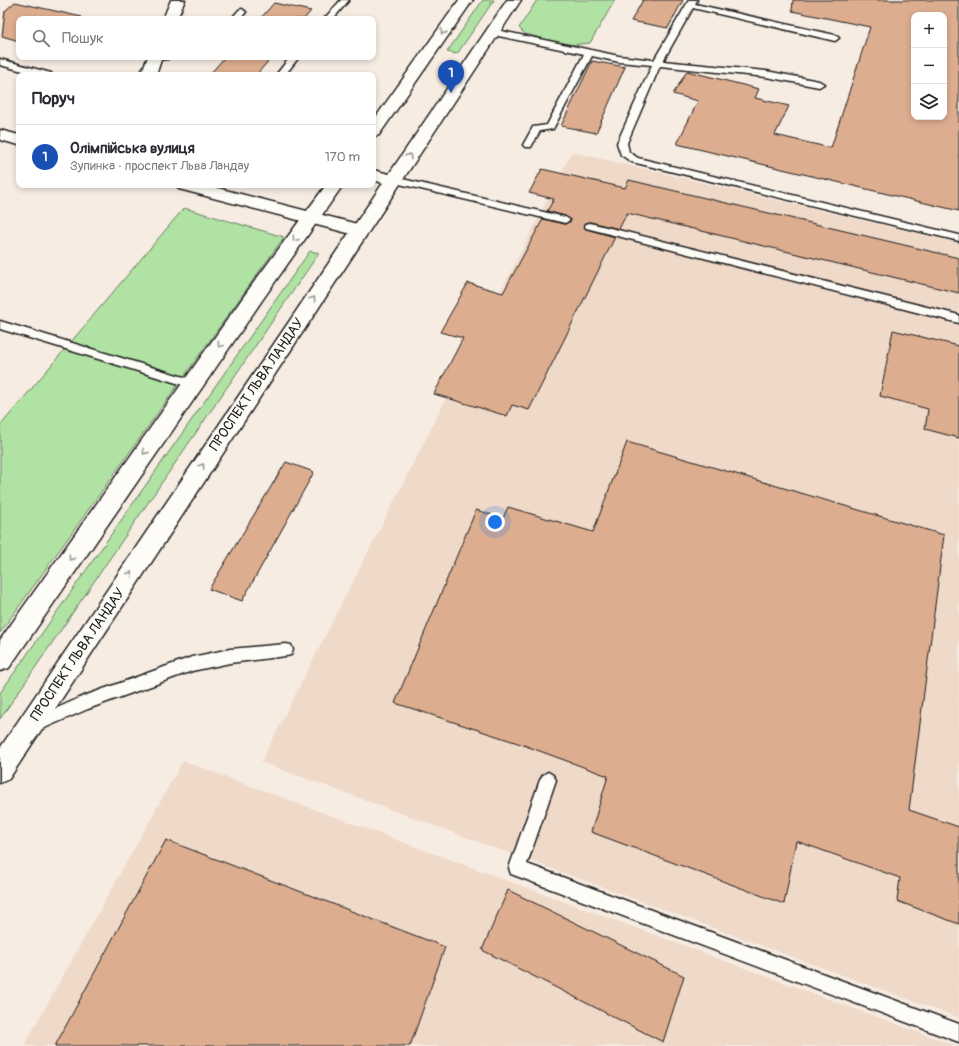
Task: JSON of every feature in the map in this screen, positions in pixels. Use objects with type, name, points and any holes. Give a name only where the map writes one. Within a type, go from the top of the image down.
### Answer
[{"type":"main road","points":[[171,16],[178,0]]},
{"type":"main road","points":[[376,128],[466,0]]},
{"type":"main road","name":"ПРОСПЕКТ ЛЬВА ЛАНДАУ","points":[[0,770],[359,230],[514,0]]},
{"type":"main road","points":[[150,72],[156,60]]},
{"type":"main road","points":[[0,135],[16,139]]},
{"type":"main road","points":[[376,176],[394,180]]},
{"type":"main road","points":[[195,188],[359,230]]},
{"type":"main road","points":[[0,660],[310,218],[333,188]]},
{"type":"lane","points":[[331,16],[345,0]]},
{"type":"lane","points":[[835,38],[692,3],[657,64],[622,143],[624,153],[635,160],[959,238]]},
{"type":"lane","points":[[238,16],[242,12]]},
{"type":"lane","points":[[492,32],[619,59],[766,74],[818,84]]},
{"type":"lane","points":[[528,145],[536,129],[550,127],[589,53]]},
{"type":"lane","points":[[282,72],[292,60]]},
{"type":"lane","points":[[0,62],[37,72]]},
{"type":"lane","points":[[394,180],[565,220]]},
{"type":"lane","points":[[590,226],[959,319]]},
{"type":"lane","points":[[0,325],[193,384]]},
{"type":"lane","points":[[28,728],[84,702],[192,664],[230,656],[286,650]]},
{"type":"lane","points":[[548,780],[517,868],[959,1033]]},
{"type":"shaded area","points":[[572,152],[959,243],[959,1018],[261,762]]},
{"type":"shaded area","points":[[183,761],[956,1046],[24,1046]]},
{"type":"green space","points":[[483,0],[494,0],[457,54],[447,52]]},
{"type":"green space","points":[[537,0],[615,0],[590,43],[571,45],[525,34],[519,28]]},
{"type":"green space","points":[[184,208],[284,237],[0,633],[0,426]]},
{"type":"green space","points":[[310,251],[319,253],[0,719],[0,693]]},
{"type":"building","points":[[643,0],[683,0],[668,28],[631,21]]},
{"type":"building","points":[[793,0],[959,0],[959,211],[677,144],[698,101],[673,94],[687,71],[759,89],[755,98],[789,106],[775,135],[831,148],[870,27],[792,11]]},
{"type":"building","points":[[15,2],[78,16],[16,16],[16,40],[2,36],[5,11]]},
{"type":"building","points":[[274,3],[311,11],[307,16],[263,16]]},
{"type":"building","points":[[222,60],[269,60],[259,72],[212,72]]},
{"type":"building","points":[[592,61],[625,67],[596,133],[561,126]]},
{"type":"building","points":[[542,169],[625,188],[629,180],[959,258],[959,293],[627,213],[619,229],[590,222],[584,225],[586,229],[615,237],[529,410],[512,405],[507,416],[434,394],[463,338],[440,332],[468,283],[503,293],[543,219],[565,224],[571,221],[565,216],[547,211],[554,199],[529,193]]},
{"type":"building","points":[[893,330],[959,346],[959,438],[925,429],[928,409],[880,396]]},
{"type":"building","points":[[627,442],[944,535],[909,810],[959,827],[959,924],[897,901],[900,878],[796,841],[784,904],[591,832],[608,776],[515,742],[395,703],[476,510],[503,518],[508,507],[593,532]]},
{"type":"building","points":[[286,462],[314,472],[242,601],[209,589]]},
{"type":"building","points":[[166,840],[445,947],[410,1046],[55,1046]]},
{"type":"building","points":[[508,890],[684,976],[663,1042],[482,950]]},
{"type":"place","name":"Олімпійська вулиця","points":[[451,93]]}]
